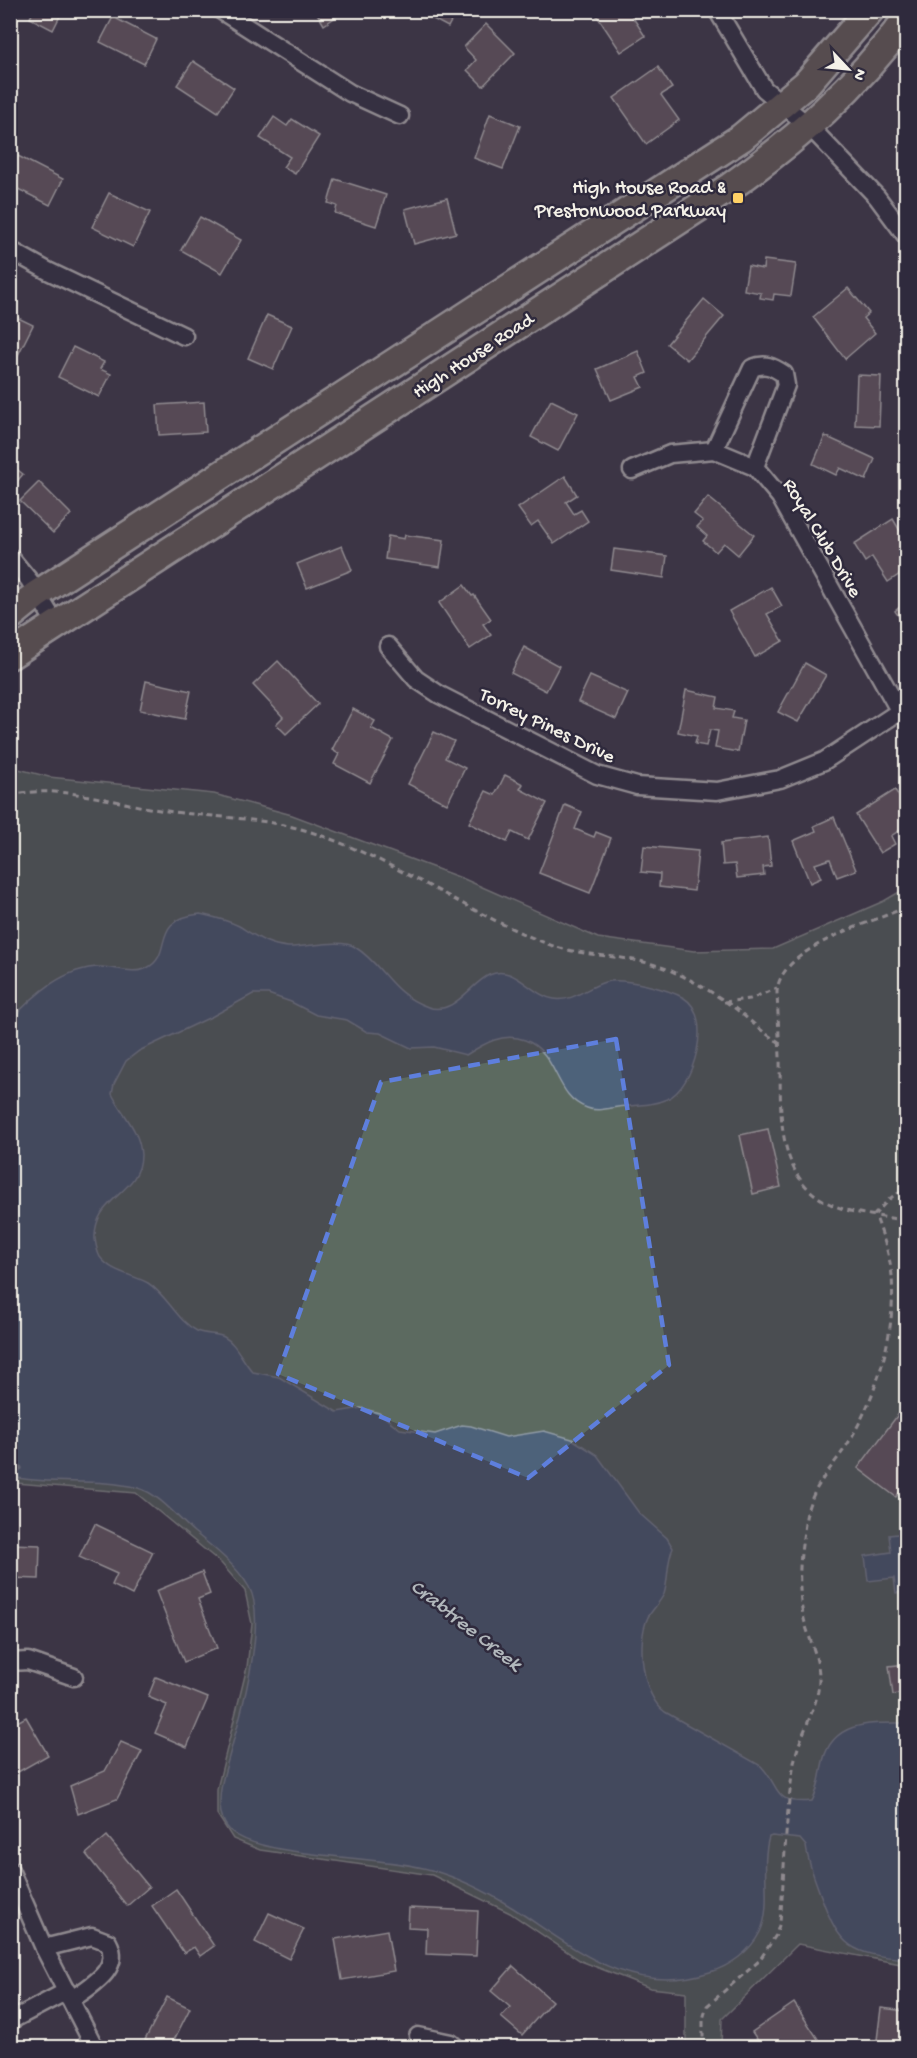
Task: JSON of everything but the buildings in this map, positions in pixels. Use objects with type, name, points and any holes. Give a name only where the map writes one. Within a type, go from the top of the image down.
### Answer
[{"type":"main road","name":"High House Road","points":[[10,616],[36,596],[741,138],[783,104],[833,56],[870,10]]},
{"type":"main road","name":"High House Road","points":[[10,655],[730,187],[810,127],[859,77],[906,20]]},
{"type":"street","points":[[220,10],[350,93],[400,116]]},
{"type":"street","points":[[717,10],[758,81],[810,127],[877,197],[906,236]]},
{"type":"street","points":[[10,250],[184,336]]},
{"type":"street","points":[[714,450],[752,368],[763,364],[775,368],[784,374],[786,385],[755,467]]},
{"type":"street","name":"Royal Club Drive","points":[[632,470],[670,454],[714,450],[755,467],[780,497],[903,710]]},
{"type":"street","points":[[10,557],[29,580],[36,596],[56,624]]},
{"type":"street","name":"Torrey Pines Drive","points":[[388,646],[416,680],[440,695],[597,775],[637,786],[717,791],[780,779],[824,761],[903,710]]},
{"type":"street","points":[[10,1662],[28,1661],[74,1677]]},
{"type":"street","points":[[10,1870],[44,1948],[95,2048]]},
{"type":"street","points":[[10,2021],[69,1996],[109,1969],[113,1958],[108,1942],[92,1936],[44,1948]]},
{"type":"street","points":[[418,2036],[451,2043],[457,2048]]},
{"type":"path","points":[[10,795],[34,790],[60,791],[174,813],[228,816],[310,832],[381,860],[472,909],[547,944],[599,957],[640,960],[669,970],[724,1002],[779,1042]]},
{"type":"path","points":[[906,907],[803,952],[783,972],[777,988],[779,1114],[786,1148],[797,1173],[820,1198],[836,1207],[906,1221]]},
{"type":"path","points":[[724,1002],[750,999],[777,988]]},
{"type":"path","points":[[875,1214],[890,1198],[899,1192],[906,1191]]},
{"type":"path","points":[[703,2048],[703,2019],[707,2006],[759,1961],[776,1935],[782,1899],[785,1839],[799,1742],[817,1696],[819,1682],[819,1667],[804,1620],[801,1601],[802,1540],[807,1512],[812,1497],[862,1419],[886,1345],[893,1304],[886,1247],[875,1214]]},
{"type":"highlighted area","points":[[616,1039],[669,1365],[528,1478],[278,1374],[381,1082]]},
{"type":"green space","points":[[11,767],[49,777],[214,794],[292,815],[464,879],[598,938],[694,951],[773,949],[884,901],[906,888],[906,1965],[798,1944],[722,2019],[721,2047],[686,2047],[686,1992],[650,1988],[581,1961],[510,1913],[432,1875],[260,1850],[233,1839],[217,1814],[217,1789],[247,1667],[252,1624],[245,1591],[221,1563],[136,1493],[16,1483],[11,1491]]},
{"type":"water","name":"Crabtree Creek","points":[[200,914],[234,924],[262,940],[281,946],[349,944],[365,954],[405,995],[437,1009],[454,1003],[482,979],[498,972],[506,973],[546,997],[554,999],[574,996],[605,982],[623,981],[667,991],[684,998],[693,1007],[698,1020],[697,1051],[692,1067],[677,1092],[667,1099],[652,1104],[597,1110],[587,1108],[568,1095],[544,1055],[536,1046],[525,1040],[509,1037],[494,1040],[466,1055],[434,1047],[411,1048],[380,1033],[367,1032],[347,1020],[316,1015],[291,1002],[268,994],[253,994],[139,1051],[126,1061],[114,1084],[112,1094],[134,1130],[140,1146],[139,1168],[134,1179],[101,1214],[96,1225],[97,1248],[100,1257],[110,1267],[155,1288],[190,1327],[228,1340],[253,1372],[279,1377],[337,1412],[361,1408],[379,1413],[400,1429],[435,1434],[462,1425],[506,1437],[544,1431],[572,1439],[597,1455],[639,1513],[667,1538],[673,1548],[669,1559],[664,1594],[648,1617],[642,1640],[643,1668],[651,1694],[665,1712],[761,1766],[784,1797],[799,1802],[812,1801],[828,1748],[835,1738],[845,1731],[867,1724],[906,1723],[906,1959],[860,1951],[842,1937],[828,1913],[808,1859],[806,1846],[800,1839],[769,1837],[764,1921],[756,1939],[745,1952],[725,1966],[710,1972],[681,1978],[654,1979],[629,1974],[581,1953],[494,1897],[442,1873],[411,1865],[270,1847],[248,1841],[227,1827],[221,1812],[221,1790],[247,1689],[254,1642],[254,1602],[249,1587],[224,1557],[160,1500],[145,1491],[108,1483],[18,1478],[15,1475],[17,1449],[10,1431],[11,1020],[40,992],[62,977],[75,972],[101,967],[130,971],[147,968],[160,954],[164,938],[174,923],[184,917]]},
{"type":"water","points":[[906,1533],[906,1592],[896,1593],[894,1578],[868,1581],[865,1556],[891,1552],[889,1535]]},
{"type":"waterway","points":[[10,1473],[20,1468]]},
{"type":"place","name":"High House Road & Prestonwood Parkway","points":[[738,198]]}]
